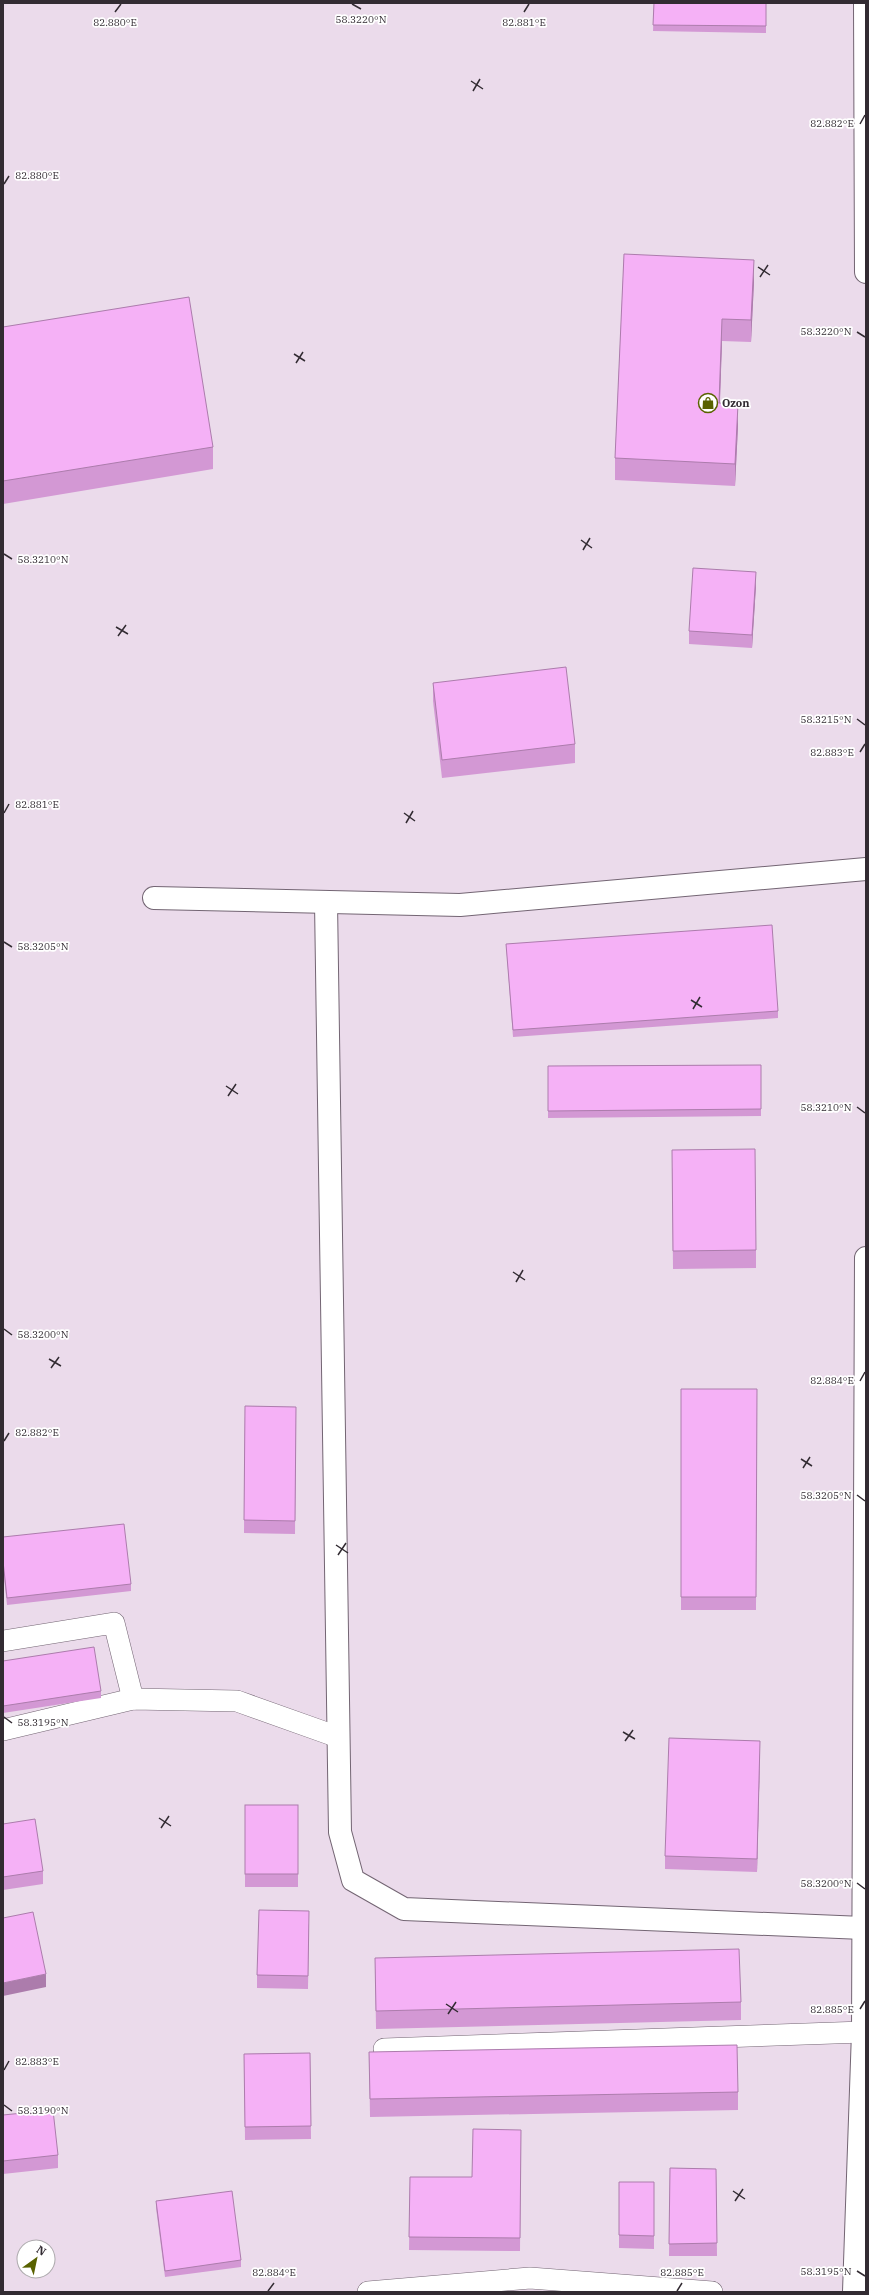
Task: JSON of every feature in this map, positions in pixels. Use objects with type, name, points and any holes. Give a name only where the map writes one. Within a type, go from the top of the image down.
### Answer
[{"type":"street","points":[[865,3],[866,272]]},
{"type":"street","points":[[154,898],[460,905],[866,869]]},
{"type":"street","points":[[326,902],[340,1832],[353,1880],[404,1909],[863,1928]]},
{"type":"street","points":[[854,2292],[863,2098],[866,1258]]},
{"type":"lane","points":[[3,1641],[114,1623],[133,1699]]},
{"type":"lane","points":[[3,1730],[133,1699],[237,1701],[338,1737]]},
{"type":"lane","points":[[384,2049],[863,2032]]},
{"type":"lane","points":[[368,2292],[530,2278],[712,2292]]},
{"type":"building","points":[[654,3],[766,3],[766,26],[653,25]]},
{"type":"building","points":[[624,254],[754,260],[751,320],[722,319],[719,403],[738,404],[735,464],[615,458]]},
{"type":"building","points":[[189,297],[213,447],[3,481],[3,327]]},
{"type":"building","points":[[693,568],[756,572],[752,635],[689,631]]},
{"type":"building","points":[[566,667],[575,744],[442,760],[433,683]]},
{"type":"building","points":[[772,925],[778,1011],[513,1030],[506,944]]},
{"type":"building","points":[[761,1065],[761,1109],[548,1111],[548,1066]]},
{"type":"building","points":[[755,1149],[756,1250],[673,1251],[672,1150]]},
{"type":"building","points":[[681,1389],[757,1389],[756,1597],[681,1597]]},
{"type":"building","points":[[245,1406],[296,1407],[295,1521],[244,1520]]},
{"type":"building","points":[[124,1524],[131,1584],[7,1598],[3,1561],[3,1537]]},
{"type":"building","points":[[94,1647],[101,1691],[3,1706],[3,1661]]},
{"type":"building","points":[[669,1738],[760,1741],[757,1859],[665,1856]]},
{"type":"building","points":[[245,1805],[298,1805],[298,1874],[245,1874]]},
{"type":"building","points":[[35,1819],[43,1871],[3,1877],[3,1824]]},
{"type":"building","points":[[259,1910],[309,1911],[308,1976],[257,1975]]},
{"type":"building","points":[[33,1912],[46,1974],[3,1983],[3,1918]]},
{"type":"building","points":[[739,1949],[741,2002],[376,2011],[375,1958]]},
{"type":"building","points":[[737,2045],[738,2092],[370,2099],[369,2052]]},
{"type":"building","points":[[310,2053],[311,2126],[245,2127],[244,2054]]},
{"type":"building","points":[[53,2110],[58,2155],[3,2161],[3,2115]]},
{"type":"building","points":[[473,2129],[521,2130],[520,2238],[409,2237],[410,2177],[472,2177]]},
{"type":"building","points":[[670,2168],[716,2169],[717,2243],[669,2244]]},
{"type":"building","points":[[619,2182],[654,2182],[654,2236],[619,2235]]},
{"type":"building","points":[[232,2191],[241,2260],[165,2271],[156,2201]]},
{"type":"place","name":"Ozon","points":[[708,403]]}]
